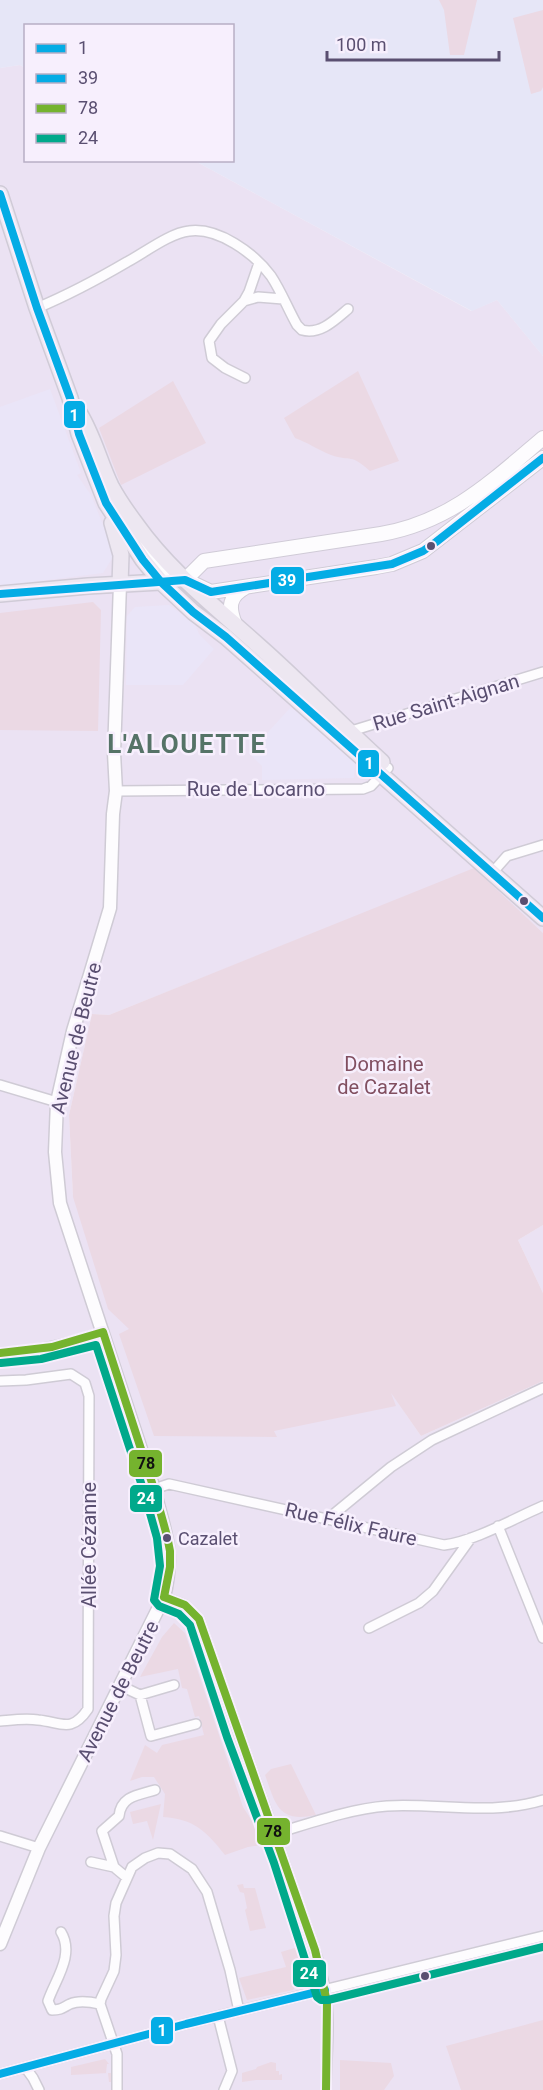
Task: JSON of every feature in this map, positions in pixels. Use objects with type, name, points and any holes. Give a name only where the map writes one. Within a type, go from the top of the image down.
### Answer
[{"type":"main road","points":[[0,194],[37,308],[70,398],[79,434],[106,503],[121,555],[120,584]]},
{"type":"main road","points":[[70,398],[89,429],[112,486],[161,557],[303,685],[331,722],[349,732],[385,771]]},
{"type":"main road","points":[[0,594],[185,580],[204,561],[381,534],[426,522],[465,502],[543,438]]},
{"type":"main road","points":[[106,503],[164,569],[211,592],[376,567],[406,559],[436,542],[543,458]]},
{"type":"main road","points":[[106,503],[143,560],[161,582],[202,607],[298,691],[495,869],[543,918]]},
{"type":"main road","points":[[235,624],[230,606],[231,599],[250,585]]},
{"type":"main road","points":[[495,869],[543,906]]},
{"type":"street","points":[[37,308],[186,231],[209,232],[237,246],[260,263],[271,276],[297,325],[302,330],[308,332],[316,330],[332,322],[348,309]]},
{"type":"street","points":[[244,378],[212,358],[209,341],[220,324],[244,301],[260,263]]},
{"type":"street","points":[[244,301],[258,297],[283,299]]},
{"type":"street","name":"Avenue de Beutre","points":[[0,1944],[39,1848],[164,1597],[169,1574],[170,1551],[154,1489],[60,1203],[55,1152],[57,1102],[73,1031],[110,908],[113,814],[116,791],[114,753],[120,584]]},
{"type":"street","name":"Rue Saint-Aignan","points":[[349,732],[543,672]]},
{"type":"street","name":"Rue de Locarno","points":[[116,791],[363,789],[371,786],[385,771]]},
{"type":"street","points":[[495,869],[507,856],[543,845]]},
{"type":"street","points":[[0,1085],[57,1102]]},
{"type":"street","points":[[0,1353],[23,1352],[54,1346],[103,1332]]},
{"type":"street","name":"Allée Cézanne","points":[[0,1381],[72,1374],[86,1383],[89,1396],[88,1709],[82,1718],[61,1726],[38,1720],[0,1721]]},
{"type":"street","points":[[329,1518],[391,1467],[432,1440],[543,1388]]},
{"type":"street","name":"Rue Félix Faure","points":[[154,1489],[169,1484],[329,1518],[435,1544],[454,1544],[543,1506]]},
{"type":"street","points":[[498,1526],[543,1638]]},
{"type":"street","points":[[369,1628],[419,1602],[432,1591],[473,1536]]},
{"type":"street","points":[[164,1597],[185,1605],[198,1619],[274,1834],[325,1990],[326,2090]]},
{"type":"street","points":[[121,1686],[140,1695],[174,1685]]},
{"type":"street","points":[[140,1695],[151,1736],[196,1724]]},
{"type":"street","points":[[114,1867],[102,1831],[119,1816],[120,1807],[129,1797],[154,1790]]},
{"type":"street","points":[[274,1834],[354,1811],[385,1806],[430,1805],[482,1810],[513,1808],[543,1800]]},
{"type":"street","points":[[0,1836],[39,1848]]},
{"type":"street","points":[[117,2090],[117,2054],[100,2004],[114,1971],[116,1903],[132,1867],[145,1858],[158,1853],[170,1854],[192,1869],[207,1892],[230,1970],[239,2011]]},
{"type":"street","points":[[91,1862],[114,1867],[126,1877]]},
{"type":"street","points":[[61,1932],[66,1940],[66,1955],[58,1981],[48,2001],[52,2010],[61,2010],[72,2002],[91,2001],[100,2004]]},
{"type":"street","points":[[0,2074],[218,2016],[543,1936]]},
{"type":"street","points":[[218,2016],[232,2071],[225,2090]]},
{"type":"street","points":[[25,2067],[39,2090]]},
{"type":"shaded area","points":[[0,0],[543,0],[543,356],[497,300],[472,311],[197,162],[234,162],[234,24],[24,24],[24,67],[20,65],[0,68]]},
{"type":"shaded area","points":[[20,65],[24,67],[24,162],[197,162],[471,311],[497,300],[543,356],[543,933],[474,869],[109,1015],[92,1014],[69,1115],[73,1197],[388,1388],[421,1436],[543,1381],[543,2090],[0,2090],[0,68]]},
{"type":"shaded area","points":[[50,389],[81,473],[77,475],[91,495],[113,550],[113,557],[103,573],[0,586],[0,407]]},
{"type":"shaded area","points":[[169,605],[195,624],[199,634],[214,649],[183,685],[126,685],[127,616],[135,607]]},
{"type":"shaded area","points":[[291,707],[355,763],[354,778],[262,780],[262,766],[249,753]]},
{"type":"shaded area","points":[[543,1225],[543,1293],[518,1240]]},
{"type":"green space","points":[[439,0],[477,0],[464,55],[450,55],[444,10]]},
{"type":"green space","points":[[543,10],[543,87],[541,91],[531,94],[513,18]]},
{"type":"green space","points":[[358,371],[399,461],[370,471],[354,460],[331,455],[295,438],[284,418]]},
{"type":"green space","points":[[173,381],[206,443],[121,485],[99,428]]},
{"type":"green space","points":[[93,602],[101,610],[98,731],[0,730],[0,613]]},
{"type":"green space","name":"Domaine de Cazalet","points":[[474,868],[543,933],[543,1225],[518,1240],[543,1293],[543,1381],[421,1436],[391,1393],[396,1406],[274,1431],[277,1437],[154,1436],[119,1334],[129,1329],[108,1309],[73,1197],[69,1115],[92,1014],[109,1015]]},
{"type":"green space","points":[[174,1623],[185,1633],[243,1807],[256,1827],[262,1845],[225,1855],[212,1839],[198,1828],[183,1820],[163,1817],[165,1794],[154,1777],[142,1777],[130,1781],[145,1745],[157,1753],[162,1745],[204,1735],[199,1716],[195,1717],[187,1689],[182,1688],[178,1669],[140,1677],[162,1637]]},
{"type":"green space","points":[[291,1764],[316,1815],[303,1817],[286,1814],[280,1809],[272,1795],[265,1775],[271,1769]]},
{"type":"green space","points":[[161,1804],[153,1840],[147,1821],[133,1824],[130,1812]]},
{"type":"green space","points":[[243,1884],[244,1888],[255,1888],[266,1928],[250,1931],[244,1893],[240,1892],[237,1885]]},
{"type":"green space","points":[[298,1947],[305,1970],[293,1990],[247,2000],[239,1978],[286,1967],[281,1952]]},
{"type":"green space","points":[[543,2020],[543,2090],[461,2090],[446,2046]]},
{"type":"green space","points":[[105,2059],[109,2064],[107,2064],[106,2073],[108,2073],[71,2075],[71,2067]]},
{"type":"green space","points":[[340,2060],[391,2063],[394,2076],[384,2090],[340,2090]]},
{"type":"green space","points":[[271,2062],[276,2063],[276,2071],[279,2071],[279,2075],[282,2074],[282,2080],[242,2082],[242,2073]]},
{"type":"transit line","name":"1","points":[[0,194],[37,308],[70,398],[79,434],[106,503],[143,560],[161,582],[193,612],[226,637],[543,918]]},
{"type":"transit line","name":"39","points":[[0,594],[185,580],[211,592],[392,564],[423,551],[436,542],[543,458]]},
{"type":"transit line","name":"78","points":[[103,1332],[167,1536],[170,1567],[164,1597]]},
{"type":"transit line","name":"78","points":[[0,1353],[52,1347],[103,1332]]},
{"type":"transit line","name":"24","points":[[1,1363],[41,1359],[96,1345],[157,1538],[160,1566],[154,1600],[159,1606],[179,1614],[190,1625],[227,1737],[274,1863],[317,1997],[321,2000],[328,2000],[543,1947]]},
{"type":"transit line","name":"78","points":[[164,1597],[185,1605],[199,1619],[315,1950],[327,2002],[326,2090]]},
{"type":"transit line","name":"1","points":[[0,2074],[186,2024],[325,1990]]},
{"type":"place","name":"Cazalet","points":[[167,1538]]},
{"type":"district","name":"L'ALOUETTE","points":[[187,744]]}]
